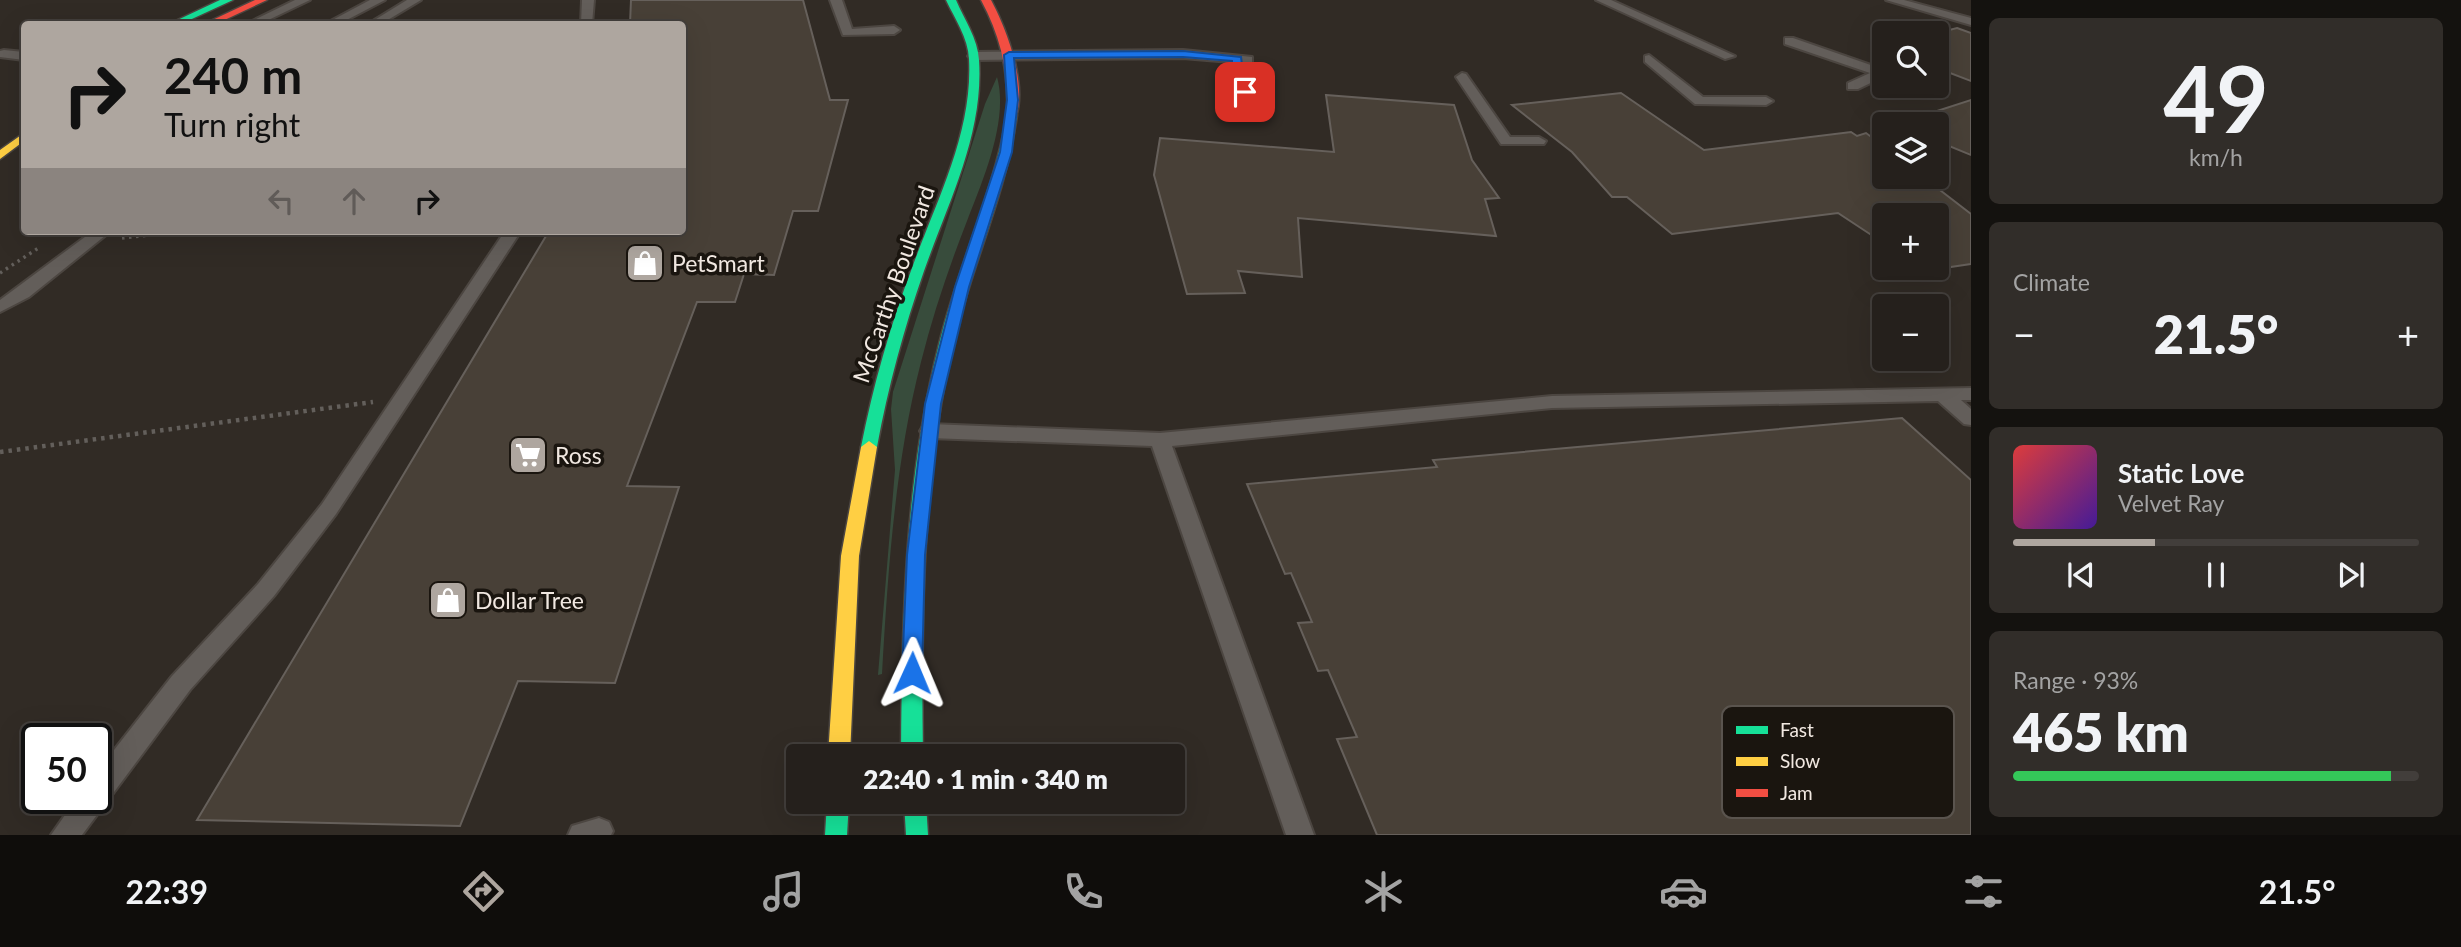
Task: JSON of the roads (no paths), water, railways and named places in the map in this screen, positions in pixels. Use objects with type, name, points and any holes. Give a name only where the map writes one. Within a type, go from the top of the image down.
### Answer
[{"type":"main road","points":[[181,21],[228,0]]},
{"type":"main road","points":[[216,21],[262,0]]},
{"type":"main road","name":"McCarthy Boulevard","points":[[840,744],[850,556],[877,401],[913,282],[964,149],[972,115],[974,56],[951,0]]},
{"type":"main road","points":[[912,744],[915,568],[929,431],[947,341],[1006,152],[1013,106],[1009,55],[986,0]]},
{"type":"main road","points":[[0,156],[21,138]]},
{"type":"main road","points":[[836,835],[837,814]]},
{"type":"main road","points":[[916,814],[917,835]]},
{"type":"lane","points":[[258,21],[304,0]]},
{"type":"lane","points":[[337,21],[379,0]]},
{"type":"lane","points":[[379,21],[415,0]]},
{"type":"lane","points":[[587,21],[588,0]]},
{"type":"lane","points":[[836,0],[847,33],[894,30]]},
{"type":"lane","points":[[1602,0],[1729,55]]},
{"type":"lane","points":[[1892,0],[1971,22]]},
{"type":"lane","points":[[1789,41],[1881,73],[1853,86]]},
{"type":"lane","points":[[4,54],[21,56]]},
{"type":"lane","points":[[974,56],[1183,54],[1242,59],[1238,79],[1252,106]]},
{"type":"lane","points":[[1649,59],[1700,101],[1766,101]]},
{"type":"lane","points":[[1462,77],[1506,141],[1539,141]]},
{"type":"lane","points":[[0,307],[23,293],[98,235]]},
{"type":"lane","points":[[112,774],[181,683],[266,590],[329,509],[510,235]]},
{"type":"lane","points":[[929,431],[1160,440],[1552,402],[1971,394]]},
{"type":"lane","points":[[1944,395],[1971,419]]},
{"type":"lane","points":[[1160,440],[1300,835]]},
{"type":"lane","points":[[65,835],[81,814]]},
{"type":"place","name":"PetSmart","points":[[645,263]]},
{"type":"place","name":"Ross","points":[[528,455]]},
{"type":"place","name":"Dollar Tree","points":[[448,600]]}]
